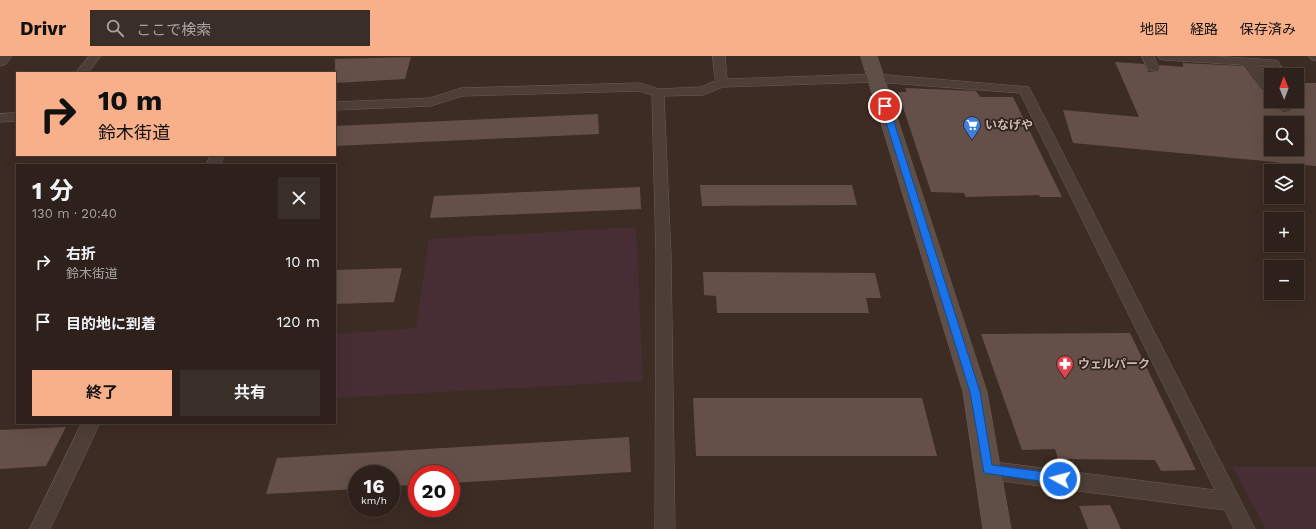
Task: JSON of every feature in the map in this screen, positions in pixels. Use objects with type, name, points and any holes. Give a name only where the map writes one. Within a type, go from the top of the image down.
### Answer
[{"type":"main road","points":[[869,56],[975,392],[997,529]]},
{"type":"street","points":[[0,61],[4,56]]},
{"type":"lane","points":[[83,72],[95,56]]},
{"type":"lane","points":[[719,56],[721,83]]},
{"type":"lane","points":[[1164,56],[1274,64]]},
{"type":"lane","points":[[1249,63],[1264,81]]},
{"type":"lane","points":[[336,106],[431,102],[461,92],[640,87],[658,93],[703,91],[721,83],[876,78],[1025,90],[1245,529]]},
{"type":"lane","points":[[658,93],[664,257],[664,529]]},
{"type":"lane","points":[[0,118],[16,117]]},
{"type":"lane","points":[[40,529],[91,424]]},
{"type":"lane","points":[[987,470],[1230,500]]},
{"type":"shaded area","points":[[636,227],[643,381],[336,398],[336,334],[416,328],[429,239]]},
{"type":"shaded area","points":[[1232,467],[1316,467],[1316,529],[1266,529]]},
{"type":"building","points":[[411,57],[405,79],[336,83],[335,59]]},
{"type":"building","points":[[1115,62],[1144,64],[1148,72],[1157,71],[1159,65],[1183,67],[1183,63],[1244,66],[1264,91],[1264,108],[1277,108],[1284,112],[1289,111],[1292,108],[1304,108],[1304,83],[1316,83],[1316,166],[1073,143],[1063,110],[1139,117]]},
{"type":"building","points":[[905,88],[976,91],[980,97],[1013,97],[1062,197],[1040,197],[1039,195],[966,197],[964,193],[931,192],[898,92],[907,92]]},
{"type":"building","points":[[598,114],[599,134],[336,146],[336,126]]},
{"type":"building","points":[[700,185],[852,185],[857,205],[702,206]]},
{"type":"building","points":[[640,187],[641,209],[430,218],[434,196]]},
{"type":"building","points":[[402,268],[394,302],[336,304],[336,270]]},
{"type":"building","points":[[703,272],[875,273],[881,298],[866,298],[869,313],[717,313],[716,296],[704,295]]},
{"type":"building","points":[[1130,333],[1196,470],[1161,471],[1155,460],[1058,459],[1055,449],[1022,450],[981,334]]},
{"type":"building","points":[[693,398],[922,398],[937,456],[696,456]]},
{"type":"building","points":[[66,427],[46,466],[0,469],[0,430]]},
{"type":"building","points":[[629,437],[631,472],[460,482],[460,465],[408,465],[408,485],[400,486],[400,465],[348,465],[348,489],[266,494],[277,458]]},
{"type":"building","points":[[1110,505],[1121,529],[1088,529],[1079,506]]},
{"type":"place","name":"いなげや","points":[[972,140]]},
{"type":"place","name":"ウェルパーク","points":[[1065,379]]},
{"type":"route","points":[[885,106],[975,392],[987,470],[1060,479]]}]
